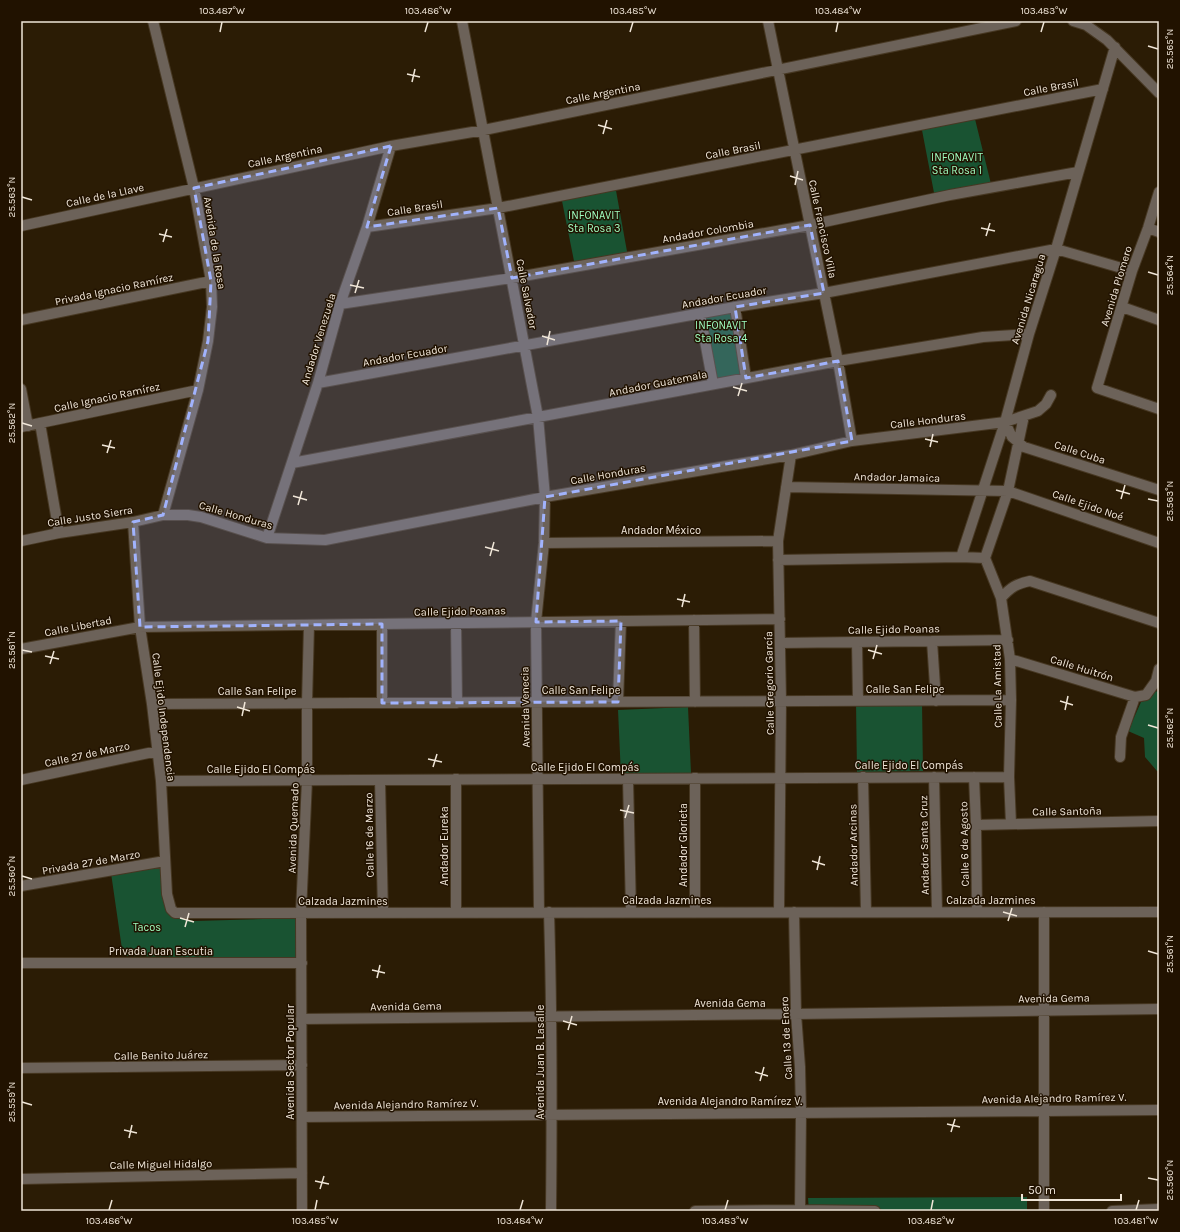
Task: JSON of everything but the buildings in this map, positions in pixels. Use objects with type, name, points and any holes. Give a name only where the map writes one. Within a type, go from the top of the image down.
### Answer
[{"type":"street","name":"Avenida de la Rosa","points":[[154,21],[194,188],[211,281],[212,307],[208,341],[198,390],[163,516]]},
{"type":"street","name":"Calle Salvador","points":[[462,21],[538,417],[546,497],[544,542],[536,622]]},
{"type":"street","name":"Calle Francisco Villa","points":[[768,21],[838,361],[852,442]]},
{"type":"street","name":"Calle Argentina","points":[[194,188],[391,146],[484,130],[1016,21]]},
{"type":"street","points":[[1073,21],[1086,25],[1115,47],[1159,93]]},
{"type":"street","name":"Avenida Nicaragua","points":[[962,557],[1005,422],[1029,334],[1056,249],[1115,47]]},
{"type":"street","name":"Calle Brasil","points":[[366,227],[498,208],[1103,89]]},
{"type":"street","name":"Andador Venezuela","points":[[267,538],[318,383],[340,304],[391,146]]},
{"type":"street","name":"Andador Colombia","points":[[340,304],[512,278],[810,225],[950,195],[1078,172]]},
{"type":"street","name":"Calle de la Llave","points":[[21,226],[194,188]]},
{"type":"street","name":"Avenida Plomero","points":[[1159,192],[1148,228],[1132,271],[1097,388],[1159,409]]},
{"type":"street","points":[[1148,228],[1159,232]]},
{"type":"street","name":"Andador Ecuador","points":[[318,383],[735,307],[824,293],[1056,249],[1132,271]]},
{"type":"street","name":"Privada Ignacio Ramírez","points":[[21,320],[211,281]]},
{"type":"street","points":[[735,307],[746,378]]},
{"type":"street","points":[[1122,307],[1159,320]]},
{"type":"street","points":[[700,314],[713,384]]},
{"type":"street","name":"Andador Guatemala","points":[[292,463],[838,361],[982,337],[1029,334]]},
{"type":"street","points":[[21,389],[25,426]]},
{"type":"street","name":"Calle Ignacio Ramírez","points":[[25,426],[198,390]]},
{"type":"street","name":"Calle Honduras","points":[[163,516],[188,515],[201,517],[267,538],[325,540],[546,497],[791,455],[852,442],[1005,422],[1038,411],[1046,404],[1052,395]]},
{"type":"street","points":[[778,560],[962,557],[985,558],[1008,491],[1024,416]]},
{"type":"street","points":[[1005,422],[1012,437],[1018,442]]},
{"type":"street","points":[[40,423],[59,533]]},
{"type":"street","name":"Calle Cuba","points":[[1018,442],[1024,446],[1159,490]]},
{"type":"street","name":"Calle Gregorio García","points":[[779,912],[781,701],[778,541],[791,455]]},
{"type":"street","name":"Andador Jamaica","points":[[786,487],[1008,491]]},
{"type":"street","name":"Calle Ejido Noé","points":[[1008,491],[1159,543]]},
{"type":"street","name":"Calle Justo Sierra","points":[[21,541],[59,533],[163,516]]},
{"type":"street","name":"Calle Ejido Independencia","points":[[133,522],[140,627],[152,704],[161,781],[167,894],[171,909],[175,913]]},
{"type":"street","name":"Andador México","points":[[544,542],[778,541]]},
{"type":"street","name":"Calle La Amistad","points":[[985,558],[1001,598],[1010,659],[1010,824]]},
{"type":"street","points":[[1001,598],[1009,589],[1030,581],[1159,624]]},
{"type":"street","name":"Calle Ejido Poanas","points":[[140,627],[780,619]]},
{"type":"street","points":[[694,620],[695,702]]},
{"type":"street","points":[[618,702],[621,621]]},
{"type":"street","name":"Avenida Venecia","points":[[536,622],[538,779],[544,912]]},
{"type":"street","points":[[456,623],[457,703]]},
{"type":"street","points":[[382,624],[382,703]]},
{"type":"street","name":"Avenida Quemado","points":[[301,913],[307,780],[309,625]]},
{"type":"street","name":"Calle Libertad","points":[[21,649],[140,627]]},
{"type":"street","points":[[932,640],[936,701]]},
{"type":"street","name":"Calle Ejido Poanas","points":[[780,643],[1008,640]]},
{"type":"street","points":[[857,642],[858,701]]},
{"type":"street","name":"Calle Huitrón","points":[[1010,659],[1135,697],[1146,695],[1156,681],[1159,669]]},
{"type":"street","points":[[1120,757],[1121,737],[1135,697]]},
{"type":"street","name":"Calle San Felipe","points":[[152,704],[1011,700]]},
{"type":"street","name":"Calle 27 de Marzo","points":[[21,780],[158,751]]},
{"type":"street","name":"Calle Ejido El Compás","points":[[161,781],[1009,776]]},
{"type":"street","name":"Andador Arcinas","points":[[863,777],[866,912]]},
{"type":"street","name":"Andador Santa Cruz","points":[[934,777],[937,912]]},
{"type":"street","name":"Calle 6 de Agosto","points":[[974,777],[977,912]]},
{"type":"street","points":[[628,778],[631,912]]},
{"type":"street","name":"Andador Glorieta","points":[[695,778],[695,912]]},
{"type":"street","name":"Calle 16 de Marzo","points":[[380,780],[383,913]]},
{"type":"street","name":"Andador Eureka","points":[[456,780],[456,913]]},
{"type":"street","name":"Calle Santoña","points":[[976,825],[1159,821]]},
{"type":"street","name":"Privada 27 de Marzo","points":[[21,886],[165,861]]},
{"type":"street","name":"Avenida Juan B. Lasalle","points":[[544,912],[552,1016],[551,1211]]},
{"type":"street","name":"Calle 13 de Enero","points":[[794,912],[796,1014],[800,1067],[801,1113],[800,1210]]},
{"type":"street","points":[[1044,912],[1044,1211]]},
{"type":"street","name":"Calzada Jazmines","points":[[175,913],[1159,912]]},
{"type":"street","name":"Avenida Sector Popular","points":[[301,913],[302,1211]]},
{"type":"street","name":"Privada Juan Escutia","points":[[21,963],[302,963]]},
{"type":"street","name":"Avenida Gema","points":[[301,1019],[1159,1009]]},
{"type":"street","name":"Calle Benito Juárez","points":[[21,1068],[302,1065]]},
{"type":"street","name":"Avenida Alejandro Ramírez V.","points":[[302,1117],[1159,1110]]},
{"type":"street","name":"Calle Miguel Hidalgo","points":[[21,1179],[302,1173]]},
{"type":"street","points":[[1112,1211],[1159,1209]]},
{"type":"street","points":[[695,1211],[875,1211]]},
{"type":"highlighted area","points":[[391,146],[367,227],[498,208],[512,278],[810,225],[824,293],[735,307],[746,378],[838,361],[852,441],[545,497],[536,622],[621,621],[618,702],[382,703],[382,624],[140,627],[133,522],[163,515],[208,341],[211,281],[194,188]]},
{"type":"green space","name":"INFONAVIT Sta Rosa 1","points":[[974,115],[992,188],[935,198],[921,125]]},
{"type":"green space","name":"INFONAVIT Sta Rosa 3","points":[[615,185],[628,257],[575,266],[561,196]]},
{"type":"green space","name":"INFONAVIT Sta Rosa 4","points":[[735,307],[746,378],[713,384],[700,314]]},
{"type":"green space","points":[[1155,691],[1159,692],[1159,771],[1157,771],[1145,757],[1144,738],[1128,731],[1141,702],[1150,699]]},
{"type":"green space","points":[[856,702],[922,702],[923,771],[857,772]]},
{"type":"green space","points":[[688,707],[691,773],[621,776],[618,710]]},
{"type":"green space","name":"Tacos","points":[[164,863],[173,915],[194,921],[298,918],[297,959],[123,956],[111,873]]},
{"type":"green space","points":[[1027,1197],[1027,1211],[809,1211],[808,1198]]}]
